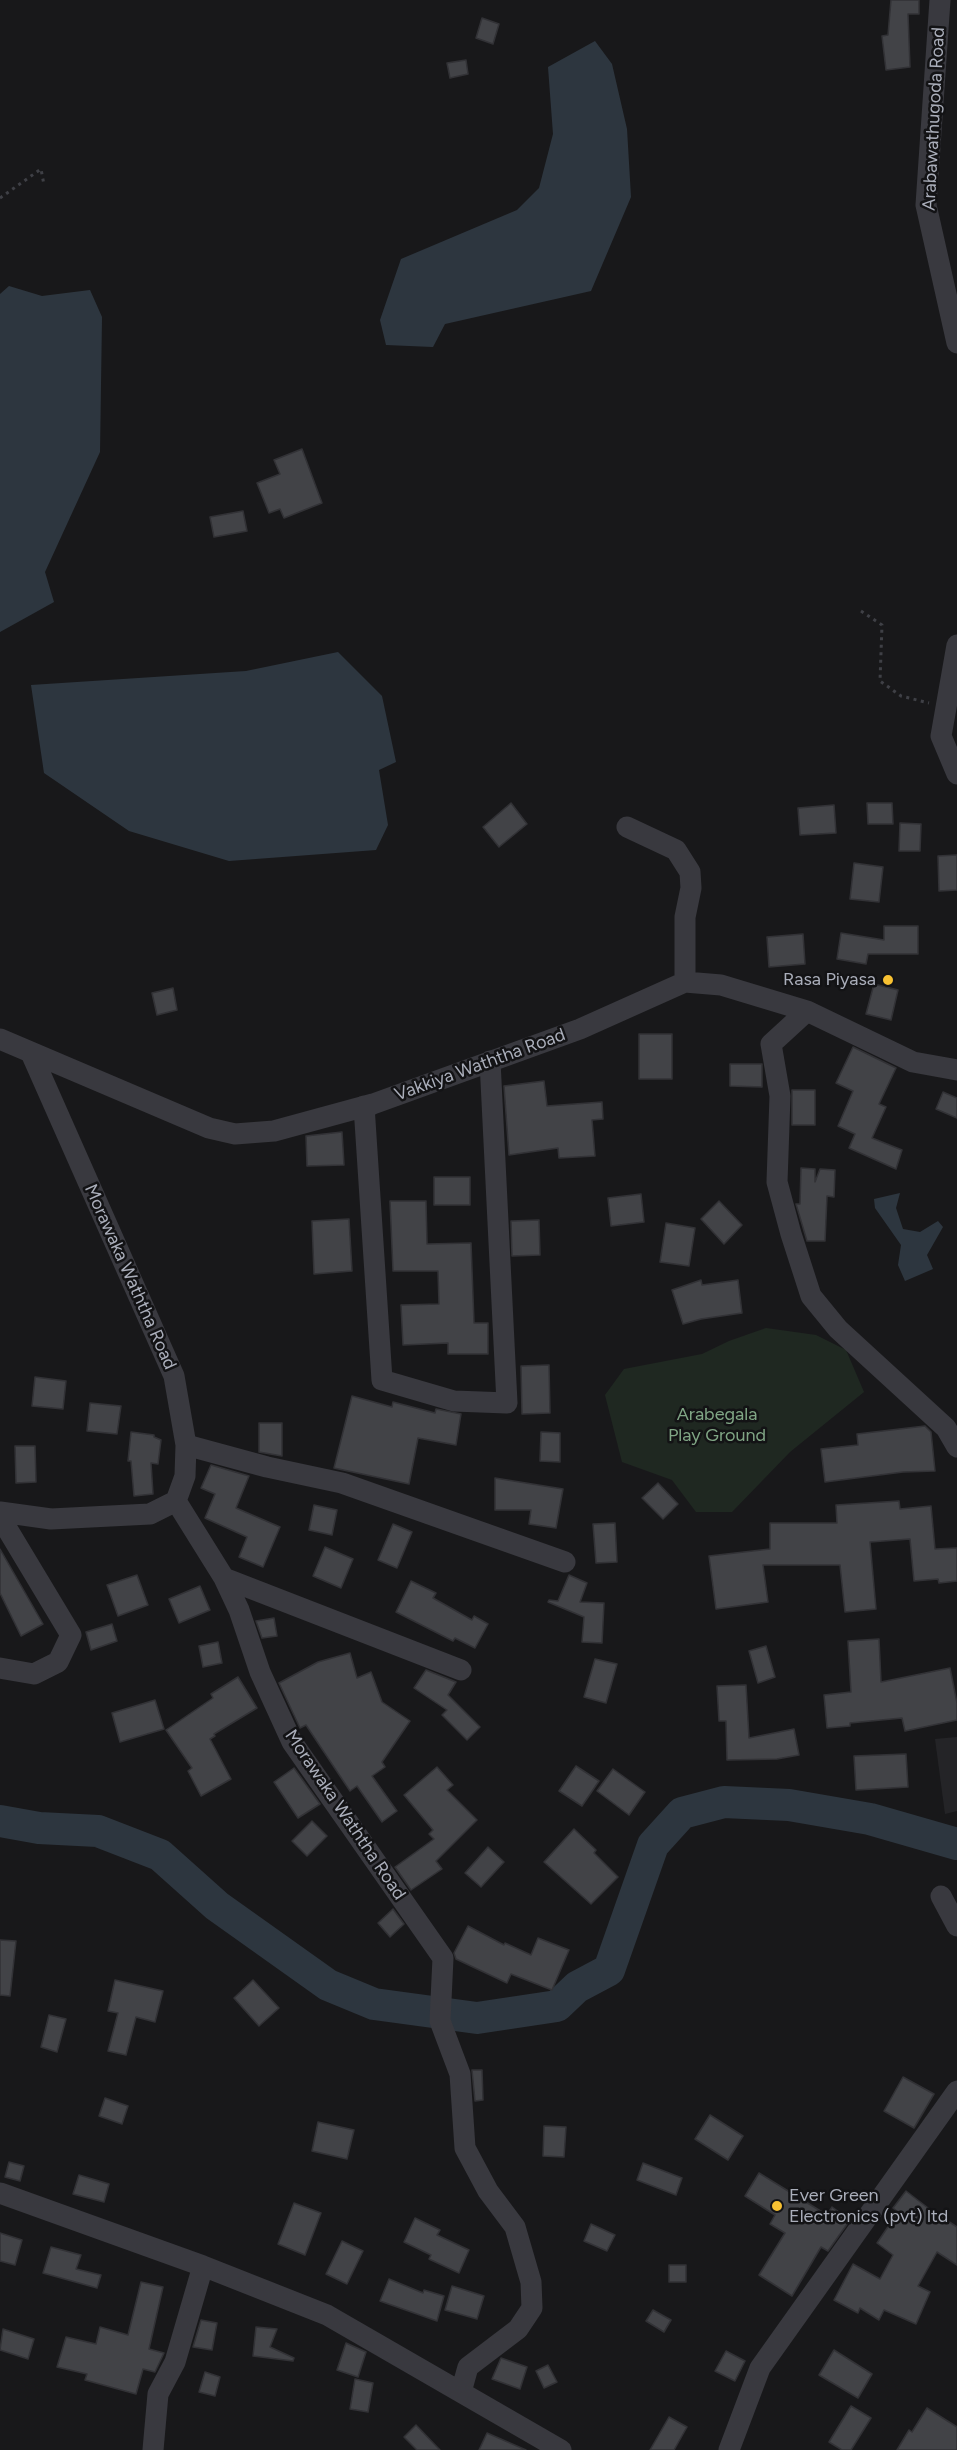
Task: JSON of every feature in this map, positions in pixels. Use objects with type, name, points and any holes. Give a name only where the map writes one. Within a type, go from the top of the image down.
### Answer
[{"type":"street","name":"Arabawathugoda Road","points":[[939,0],[926,205],[957,343]]},
{"type":"street","points":[[957,645],[941,736],[957,774]]},
{"type":"street","points":[[627,827],[676,850],[690,872],[691,888],[685,917],[685,982]]},
{"type":"street","name":"Vakkiya Waththa Road","points":[[0,1039],[209,1128],[235,1134],[274,1131],[364,1106],[580,1029],[685,982],[721,985],[807,1011],[913,1062],[957,1070]]},
{"type":"street","points":[[807,1011],[771,1044],[780,1096],[777,1182],[811,1296],[838,1329],[946,1428],[957,1448]]},
{"type":"street","name":"Morawaka Waththa Road","points":[[31,1053],[174,1376],[186,1445],[185,1476],[176,1501],[224,1578],[239,1610],[260,1672],[292,1742],[443,1958],[441,2012],[460,2074],[465,2148],[488,2191],[515,2227],[531,2282],[532,2308],[518,2329],[468,2367],[461,2392]]},
{"type":"street","points":[[364,1106],[382,1380],[454,1401],[507,1403],[490,1061]]},
{"type":"street","points":[[186,1445],[267,1467],[342,1483],[565,1562]]},
{"type":"street","points":[[0,1512],[51,1519],[150,1514],[176,1501]]},
{"type":"street","points":[[0,1517],[71,1635],[58,1662],[34,1674],[0,1668]]},
{"type":"street","points":[[224,1578],[461,1670]]},
{"type":"street","points":[[941,1896],[957,1926]]},
{"type":"street","points":[[729,2450],[760,2368],[957,2091]]},
{"type":"street","points":[[0,2193],[203,2266],[327,2315],[461,2392],[547,2447]]},
{"type":"street","points":[[153,2450],[158,2394],[175,2362],[203,2266]]},
{"type":"path","points":[[0,198],[41,169],[44,185]]},
{"type":"path","points":[[861,611],[882,625],[880,681],[901,696],[946,708]]},
{"type":"shaded area","points":[[595,41],[612,64],[627,129],[631,197],[591,291],[445,324],[433,347],[386,345],[380,320],[401,259],[517,210],[539,188],[553,134],[548,67]]},
{"type":"shaded area","points":[[9,286],[42,296],[90,290],[102,317],[100,452],[45,572],[54,602],[0,632],[0,294]]},
{"type":"shaded area","points":[[338,652],[382,696],[396,762],[379,770],[388,825],[376,850],[229,861],[129,831],[44,773],[31,685],[246,671]]},
{"type":"shaded area","points":[[900,1193],[896,1208],[903,1229],[920,1232],[938,1221],[943,1227],[927,1255],[933,1269],[905,1281],[898,1265],[901,1245],[875,1208],[874,1199]]},
{"type":"shaded area","points":[[957,1737],[957,1811],[945,1814],[935,1739]]},
{"type":"green space","name":"Arabegala Play Ground","points":[[766,1328],[816,1335],[846,1350],[864,1392],[790,1452],[732,1512],[696,1512],[672,1480],[622,1462],[605,1395],[624,1369],[702,1354],[729,1341]]},
{"type":"building","points":[[891,0],[919,0],[919,14],[908,14],[910,67],[886,70],[882,36],[888,35]]},
{"type":"building","points":[[482,18],[499,24],[493,44],[476,38]]},
{"type":"building","points":[[466,60],[468,74],[450,78],[447,63]]},
{"type":"building","points":[[302,449],[322,503],[284,518],[280,509],[269,513],[257,483],[280,474],[274,460]]},
{"type":"building","points":[[243,511],[247,531],[214,537],[210,517]]},
{"type":"building","points":[[511,803],[527,824],[499,847],[483,827]]},
{"type":"building","points":[[867,803],[892,803],[893,824],[868,824]]},
{"type":"building","points":[[834,805],[836,833],[800,835],[798,808]]},
{"type":"building","points":[[900,823],[921,824],[920,851],[899,851]]},
{"type":"building","points":[[957,855],[957,890],[939,891],[938,856]]},
{"type":"building","points":[[854,863],[883,867],[879,902],[850,899]]},
{"type":"building","points":[[884,926],[918,926],[918,954],[868,954],[866,964],[837,959],[841,933],[884,940]]},
{"type":"building","points":[[803,934],[805,964],[769,967],[767,937]]},
{"type":"building","points":[[874,984],[898,990],[891,1020],[866,1014]]},
{"type":"building","points":[[173,988],[177,1010],[157,1015],[152,993]]},
{"type":"building","points":[[639,1034],[672,1034],[672,1079],[639,1079]]},
{"type":"building","points":[[853,1047],[896,1068],[879,1104],[886,1107],[872,1138],[902,1150],[896,1169],[849,1148],[855,1134],[838,1126],[853,1091],[836,1083]]},
{"type":"building","points":[[730,1064],[762,1064],[762,1087],[730,1086]]},
{"type":"building","points":[[544,1081],[547,1106],[602,1102],[603,1119],[592,1120],[595,1156],[559,1158],[558,1148],[509,1155],[504,1086]]},
{"type":"building","points":[[792,1090],[815,1090],[815,1125],[792,1125]]},
{"type":"building","points":[[943,1092],[957,1098],[957,1118],[936,1109]]},
{"type":"building","points":[[342,1132],[344,1165],[307,1166],[306,1136]]},
{"type":"building","points":[[801,1168],[815,1169],[815,1182],[820,1169],[835,1170],[834,1197],[827,1196],[825,1241],[807,1241],[796,1204],[800,1204]]},
{"type":"building","points":[[434,1177],[470,1177],[470,1205],[434,1205]]},
{"type":"building","points":[[641,1194],[644,1222],[611,1226],[608,1198]]},
{"type":"building","points":[[390,1201],[426,1201],[427,1244],[471,1243],[474,1323],[488,1323],[488,1354],[448,1354],[448,1343],[403,1345],[401,1305],[439,1304],[438,1271],[393,1271]]},
{"type":"building","points":[[719,1201],[742,1225],[724,1244],[701,1219]]},
{"type":"building","points":[[349,1219],[352,1271],[314,1274],[312,1221]]},
{"type":"building","points":[[539,1220],[540,1255],[512,1256],[511,1221]]},
{"type":"building","points":[[666,1223],[695,1228],[689,1266],[660,1262]]},
{"type":"building","points":[[701,1280],[702,1285],[738,1280],[742,1313],[683,1324],[672,1290]]},
{"type":"building","points":[[549,1365],[550,1413],[522,1414],[521,1366]]},
{"type":"building","points":[[35,1377],[66,1381],[63,1409],[32,1406]]},
{"type":"building","points":[[352,1396],[392,1407],[393,1402],[435,1413],[436,1409],[461,1414],[456,1445],[418,1438],[409,1484],[334,1468]]},
{"type":"building","points":[[90,1403],[121,1406],[117,1434],[87,1431]]},
{"type":"building","points":[[259,1423],[282,1423],[282,1456],[259,1452]]},
{"type":"building","points":[[925,1426],[931,1432],[935,1471],[903,1472],[825,1482],[821,1449],[858,1445],[857,1434]]},
{"type":"building","points":[[131,1432],[154,1435],[161,1440],[158,1464],[151,1463],[153,1494],[134,1496],[131,1461],[128,1461]]},
{"type":"building","points":[[541,1432],[560,1433],[560,1462],[540,1461]]},
{"type":"building","points":[[15,1446],[35,1446],[36,1482],[16,1483]]},
{"type":"building","points":[[211,1465],[249,1476],[236,1508],[280,1527],[263,1567],[239,1557],[247,1537],[205,1518],[215,1494],[201,1488]]},
{"type":"building","points":[[495,1478],[563,1489],[556,1528],[529,1524],[531,1510],[495,1510]]},
{"type":"building","points":[[658,1483],[678,1504],[663,1519],[642,1498]]},
{"type":"building","points":[[899,1501],[900,1509],[931,1506],[935,1549],[957,1548],[957,1581],[939,1583],[938,1579],[914,1581],[910,1539],[870,1542],[876,1609],[845,1612],[840,1565],[763,1565],[768,1602],[716,1609],[709,1556],[770,1549],[770,1523],[837,1523],[836,1505]]},
{"type":"building","points":[[314,1505],[337,1510],[332,1535],[309,1530]]},
{"type":"building","points":[[615,1523],[617,1562],[596,1563],[593,1524]]},
{"type":"building","points":[[393,1524],[412,1532],[397,1568],[378,1560]]},
{"type":"building","points":[[325,1547],[353,1559],[341,1588],[313,1576]]},
{"type":"building","points":[[0,1549],[43,1624],[21,1636],[0,1593]]},
{"type":"building","points":[[137,1575],[148,1605],[118,1616],[107,1585]]},
{"type":"building","points":[[569,1575],[587,1583],[580,1602],[604,1603],[602,1643],[582,1642],[584,1617],[548,1602],[549,1600],[558,1601]]},
{"type":"building","points":[[411,1581],[436,1593],[433,1598],[472,1620],[474,1616],[488,1624],[475,1648],[455,1638],[453,1641],[396,1612]]},
{"type":"building","points":[[200,1586],[210,1610],[179,1623],[169,1599]]},
{"type":"building","points":[[274,1618],[277,1636],[262,1638],[256,1621]]},
{"type":"building","points":[[112,1624],[117,1641],[91,1650],[86,1632]]},
{"type":"building","points":[[879,1639],[881,1682],[950,1668],[957,1703],[957,1720],[905,1731],[902,1718],[850,1723],[850,1726],[827,1728],[824,1695],[851,1692],[848,1641]]},
{"type":"building","points":[[218,1642],[222,1663],[203,1667],[199,1646]]},
{"type":"building","points":[[766,1646],[775,1677],[758,1683],[749,1651]]},
{"type":"building","points":[[350,1653],[357,1678],[371,1672],[382,1702],[410,1721],[382,1762],[385,1767],[372,1776],[397,1811],[382,1822],[357,1786],[350,1791],[306,1725],[300,1728],[279,1683],[318,1662]]},
{"type":"building","points":[[595,1659],[617,1664],[606,1703],[584,1697]]},
{"type":"building","points":[[426,1670],[456,1682],[448,1695],[480,1727],[467,1740],[442,1715],[447,1710],[414,1688]]},
{"type":"building","points":[[238,1677],[257,1708],[214,1734],[215,1736],[210,1739],[231,1779],[201,1796],[188,1771],[192,1768],[166,1730],[213,1698],[211,1694]]},
{"type":"building","points":[[746,1685],[749,1738],[794,1729],[799,1755],[777,1759],[727,1760],[726,1721],[719,1721],[717,1686]]},
{"type":"building","points":[[155,1700],[164,1729],[120,1742],[112,1713]]},
{"type":"building","points":[[906,1754],[908,1787],[856,1790],[854,1756]]},
{"type":"building","points":[[576,1766],[599,1781],[582,1806],[559,1791]]},
{"type":"building","points":[[437,1767],[453,1785],[447,1790],[477,1820],[436,1861],[442,1869],[411,1890],[395,1867],[434,1839],[429,1834],[433,1830],[404,1795]]},
{"type":"building","points":[[294,1768],[320,1804],[298,1818],[274,1782]]},
{"type":"building","points":[[613,1769],[645,1792],[629,1815],[597,1791]]},
{"type":"building","points":[[312,1821],[327,1836],[307,1856],[292,1841]]},
{"type":"building","points":[[574,1829],[596,1850],[594,1853],[618,1877],[591,1904],[544,1862]]},
{"type":"building","points":[[488,1847],[504,1862],[481,1887],[465,1873]]},
{"type":"building","points":[[393,1909],[404,1924],[390,1937],[378,1923]]},
{"type":"building","points":[[468,1926],[504,1945],[505,1943],[531,1955],[538,1938],[569,1950],[552,1990],[511,1974],[507,1983],[456,1959],[454,1953]]},
{"type":"building","points":[[0,1940],[16,1941],[10,1996],[0,1995]]},
{"type":"building","points":[[115,1980],[163,1991],[155,2022],[136,2017],[126,2055],[108,2051],[118,2013],[108,2011]]},
{"type":"building","points":[[253,1980],[279,2008],[259,2026],[234,1998]]},
{"type":"building","points":[[49,2015],[66,2019],[57,2052],[41,2047]]},
{"type":"building","points":[[472,2070],[482,2070],[483,2100],[475,2101]]},
{"type":"building","points":[[903,2077],[934,2094],[914,2128],[884,2111]]},
{"type":"building","points":[[105,2098],[128,2106],[122,2124],[99,2116]]},
{"type":"building","points":[[710,2115],[743,2136],[728,2160],[695,2139]]},
{"type":"building","points":[[318,2122],[354,2130],[347,2159],[312,2151]]},
{"type":"building","points":[[544,2126],[566,2127],[564,2157],[543,2156]]},
{"type":"building","points":[[9,2162],[24,2166],[20,2181],[5,2177]]},
{"type":"building","points":[[643,2163],[682,2178],[676,2195],[637,2180]]},
{"type":"building","points":[[759,2173],[827,2215],[832,2207],[850,2220],[828,2251],[821,2247],[792,2296],[759,2275],[785,2233],[770,2224],[775,2215],[745,2196]]},
{"type":"building","points":[[79,2175],[109,2184],[104,2202],[73,2194]]},
{"type":"building","points":[[906,2191],[957,2227],[957,2265],[937,2252],[918,2286],[930,2292],[916,2324],[884,2310],[879,2320],[860,2308],[858,2313],[834,2300],[853,2264],[880,2279],[893,2255],[877,2243],[898,2212],[893,2208]]},
{"type":"building","points":[[294,2203],[321,2213],[305,2255],[278,2244]]},
{"type":"building","points":[[415,2218],[440,2230],[437,2235],[469,2250],[459,2273],[429,2259],[431,2255],[404,2242]]},
{"type":"building","points":[[591,2224],[615,2235],[607,2251],[584,2241]]},
{"type":"building","points":[[0,2233],[22,2240],[15,2265],[0,2261]]},
{"type":"building","points":[[342,2241],[363,2251],[347,2284],[326,2274]]},
{"type":"building","points":[[51,2247],[81,2255],[76,2269],[101,2275],[97,2288],[43,2273]]},
{"type":"building","points":[[669,2265],[686,2265],[686,2282],[669,2282]]},
{"type":"building","points":[[389,2279],[423,2293],[424,2290],[444,2296],[437,2321],[380,2301]]},
{"type":"building","points":[[141,2282],[163,2287],[149,2349],[164,2353],[155,2372],[143,2369],[136,2394],[85,2380],[87,2374],[57,2367],[66,2337],[96,2344],[100,2327],[128,2335]]},
{"type":"building","points":[[452,2286],[484,2296],[477,2319],[445,2310]]},
{"type":"building","points":[[653,2310],[671,2320],[664,2332],[646,2321]]},
{"type":"building","points":[[201,2320],[217,2323],[212,2350],[193,2347]]},
{"type":"building","points":[[256,2327],[277,2329],[270,2347],[294,2358],[293,2361],[253,2356]]},
{"type":"building","points":[[3,2329],[34,2339],[28,2359],[0,2350]]},
{"type":"building","points":[[346,2343],[366,2352],[358,2377],[337,2370]]},
{"type":"building","points":[[834,2350],[872,2374],[858,2398],[819,2375]]},
{"type":"building","points":[[726,2351],[745,2361],[735,2381],[715,2371]]},
{"type":"building","points":[[501,2358],[527,2367],[520,2389],[492,2379]]},
{"type":"building","points":[[548,2365],[557,2382],[544,2388],[536,2371]]},
{"type":"building","points":[[205,2372],[220,2377],[215,2396],[199,2392]]},
{"type":"building","points":[[355,2379],[373,2383],[368,2412],[350,2409]]},
{"type":"building","points":[[851,2406],[871,2418],[851,2450],[842,2450],[829,2442]]},
{"type":"building","points":[[927,2408],[957,2427],[957,2450],[897,2450],[909,2430],[912,2432]]},
{"type":"building","points":[[669,2417],[687,2427],[674,2450],[650,2450]]},
{"type":"building","points":[[416,2425],[440,2450],[417,2450],[404,2437]]},
{"type":"building","points":[[487,2433],[526,2450],[479,2450]]},
{"type":"waterway","points":[[0,1821],[39,1828],[98,1831],[160,1855],[217,1906],[328,1985],[374,2004],[477,2018],[557,2006],[577,1987],[609,1970],[653,1845],[682,1813],[724,1802],[789,1805],[870,1819],[957,1844]]},
{"type":"place","name":"Rasa Piyasa","points":[[888,980]]},
{"type":"place","name":"Ever Green Electronics (pvt) ltd","points":[[777,2206]]}]
